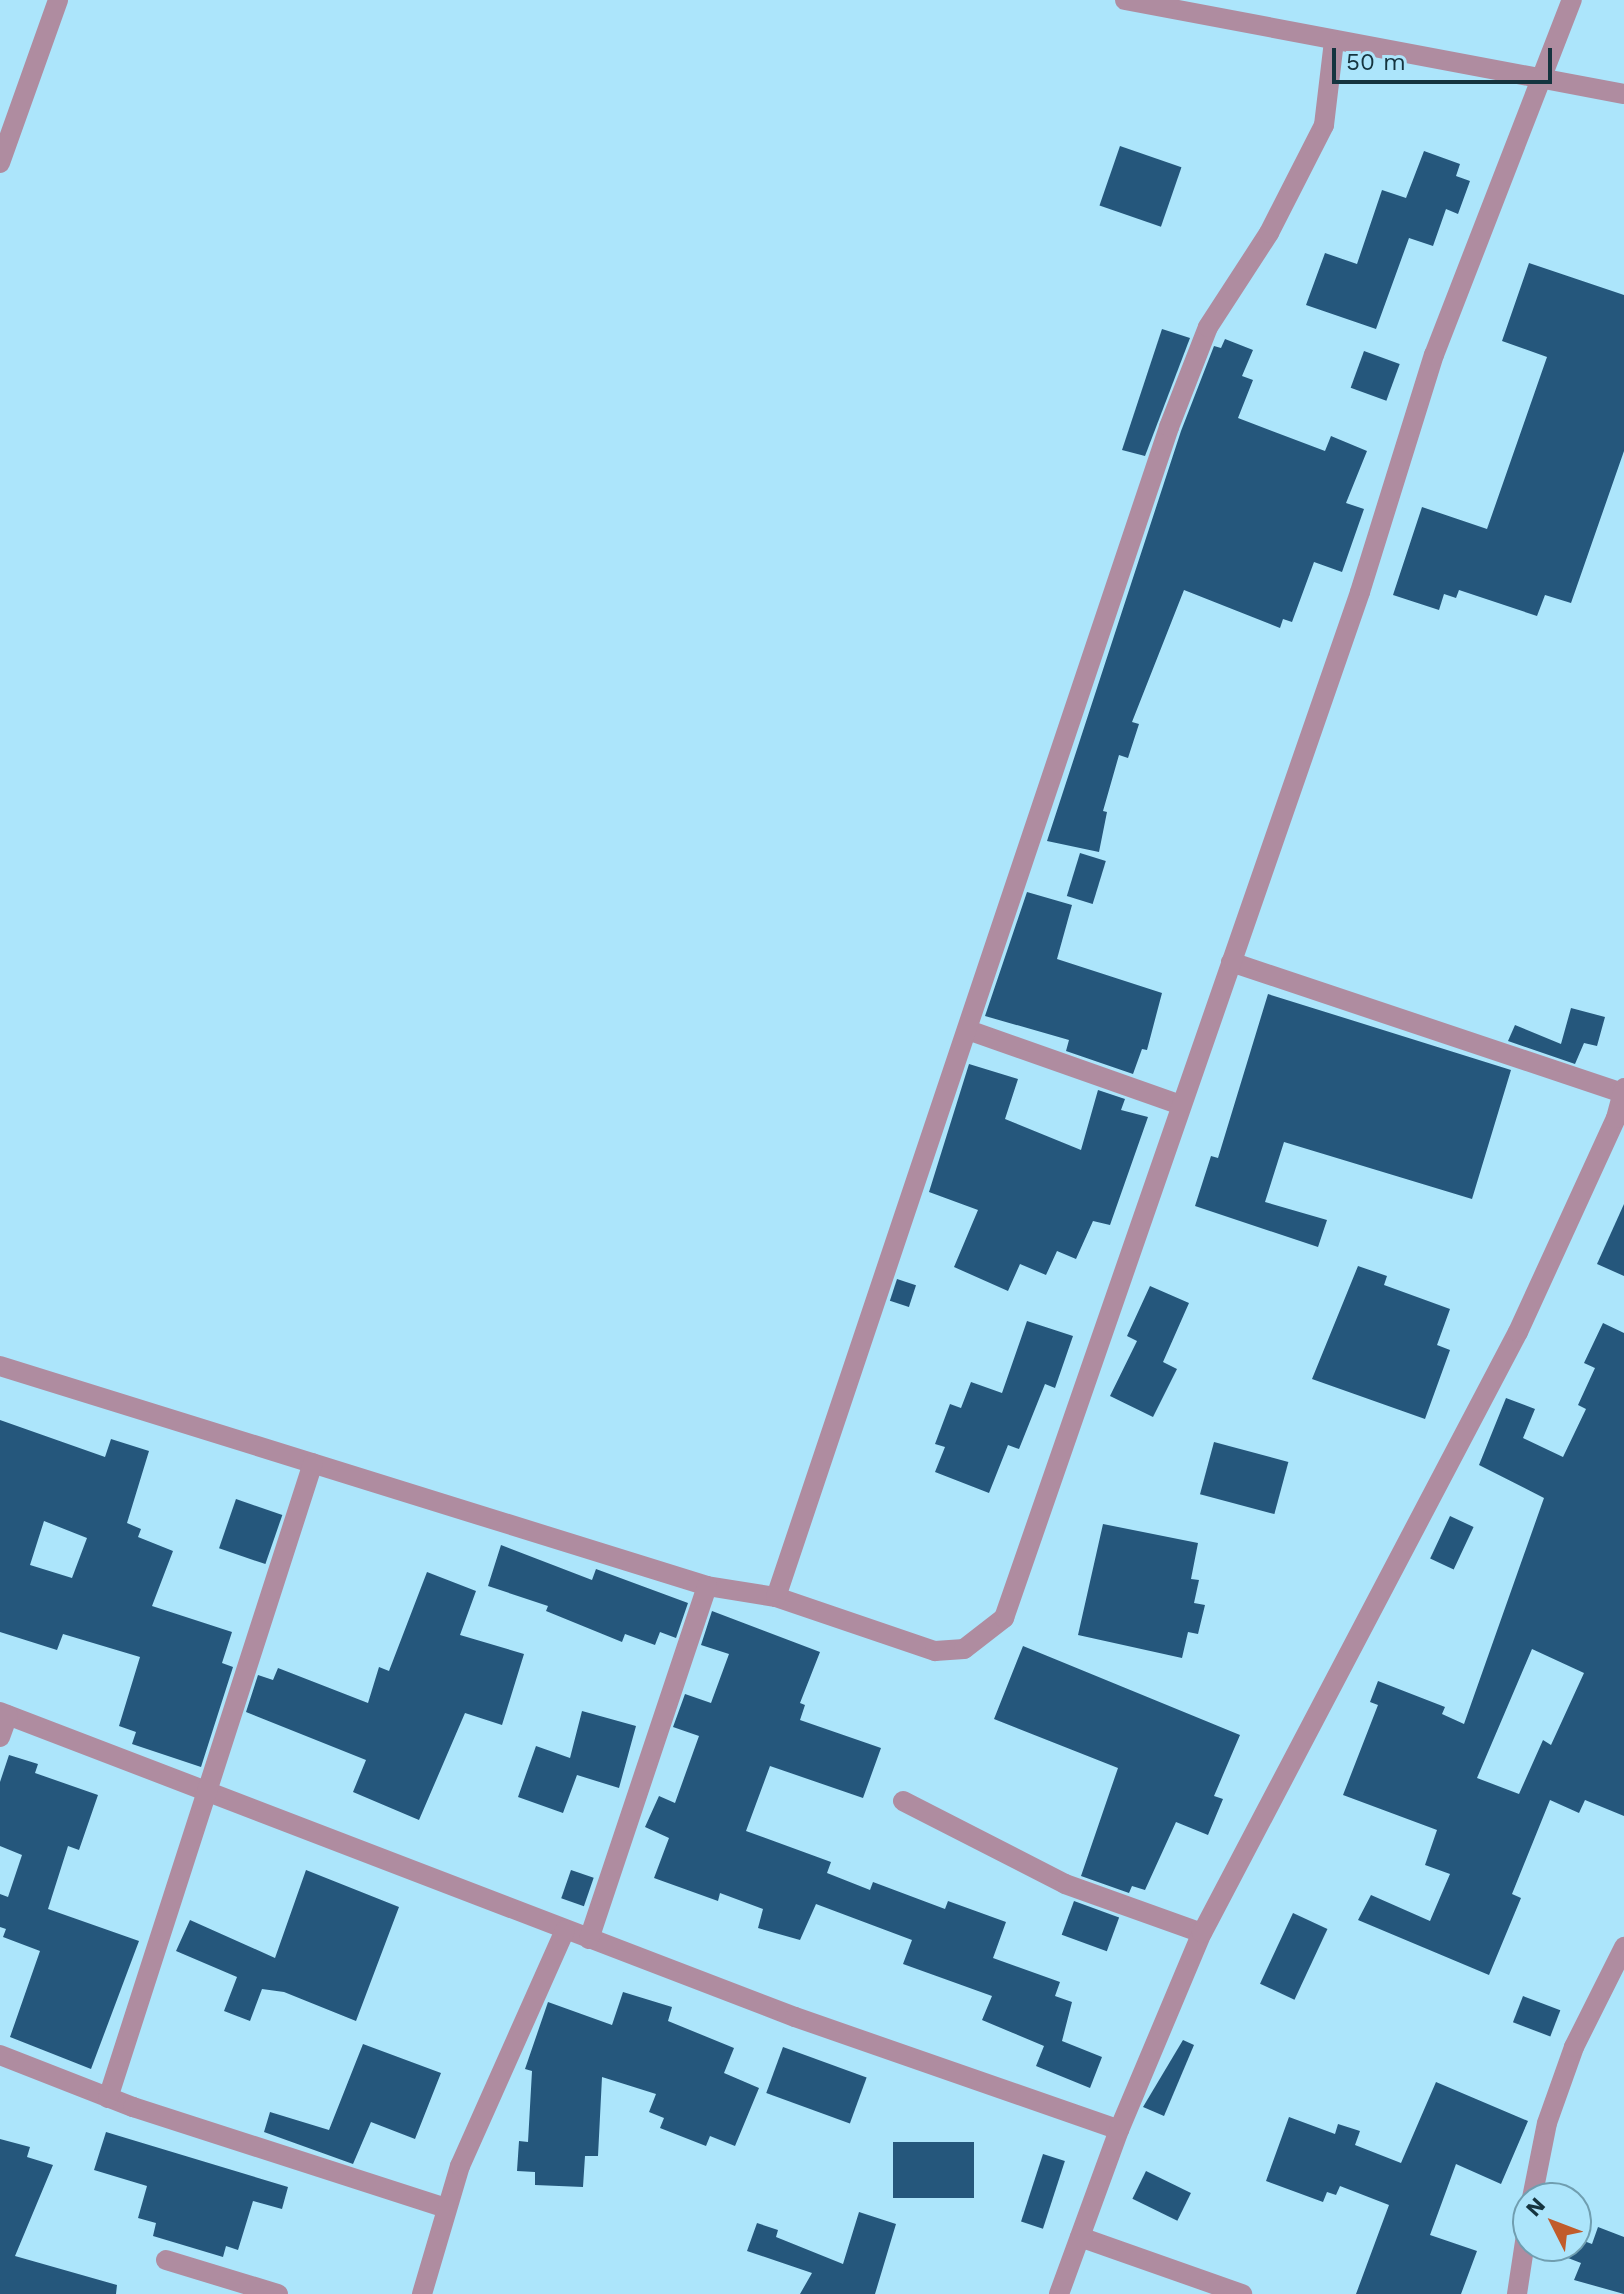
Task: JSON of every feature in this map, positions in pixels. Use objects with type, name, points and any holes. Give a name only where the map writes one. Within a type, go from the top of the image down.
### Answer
[{"type":"street","points":[[0,163],[58,0]]},
{"type":"street","points":[[1125,0],[1624,94]]},
{"type":"street","points":[[0,1366],[707,1586],[776,1597],[935,1651],[964,1649],[1004,1618],[1178,1104],[1360,592],[1434,355],[1572,0]]},
{"type":"street","points":[[776,1597],[1169,427],[1208,327],[1269,233],[1324,125],[1334,41]]},
{"type":"street","points":[[1059,2294],[1119,2130],[1202,1933],[1518,1332],[1620,1119],[1623,1090],[1231,962]]},
{"type":"street","points":[[968,1030],[1178,1104]]},
{"type":"street","points":[[108,2098],[207,1794],[225,1726],[272,1601],[313,1463]]},
{"type":"street","points":[[589,1939],[707,1586]]},
{"type":"street","points":[[0,1737],[4,1714],[207,1794],[909,2059],[1119,2130]]},
{"type":"street","points":[[903,1801],[1065,1884],[1202,1933]]},
{"type":"street","points":[[422,2294],[445,2208],[565,1930]]},
{"type":"street","points":[[1535,2182],[1547,2123],[1574,2047],[1624,1947]]},
{"type":"street","points":[[0,2055],[108,2098],[445,2208]]},
{"type":"street","points":[[1080,2237],[1242,2294]]},
{"type":"street","points":[[166,2260],[278,2294]]},
{"type":"street","points":[[1517,2294],[1522,2262]]},
{"type":"building","points":[[1120,146],[1181,167],[1161,227],[1099,206]]},
{"type":"building","points":[[1424,151],[1460,164],[1456,176],[1470,181],[1458,214],[1446,209],[1433,246],[1409,238],[1376,329],[1306,305],[1325,253],[1357,264],[1382,190],[1406,198]]},
{"type":"building","points":[[1529,263],[1624,295],[1624,451],[1571,603],[1545,595],[1537,616],[1459,590],[1456,598],[1444,594],[1439,610],[1393,595],[1422,507],[1487,529],[1547,357],[1502,341]]},
{"type":"building","points":[[1162,329],[1190,338],[1145,456],[1122,450]]},
{"type":"building","points":[[1225,339],[1253,350],[1242,376],[1253,380],[1238,418],[1325,451],[1331,436],[1367,451],[1346,503],[1364,509],[1342,572],[1314,562],[1292,622],[1283,619],[1280,628],[1184,590],[1132,722],[1139,724],[1128,758],[1119,755],[1103,811],[1107,812],[1099,852],[1047,841],[1181,431],[1214,346],[1221,348]]},
{"type":"building","points":[[1364,351],[1400,364],[1386,401],[1351,388]]},
{"type":"building","points":[[1080,853],[1106,861],[1093,904],[1067,896]]},
{"type":"building","points":[[1027,892],[1072,905],[1057,959],[1162,993],[1147,1050],[1142,1049],[1133,1074],[1066,1051],[1069,1040],[985,1016]]},
{"type":"building","points":[[1268,994],[1511,1070],[1472,1199],[1284,1142],[1265,1202],[1327,1220],[1318,1247],[1195,1206],[1211,1156],[1218,1158]]},
{"type":"building","points":[[1571,1008],[1605,1017],[1597,1046],[1584,1043],[1575,1064],[1508,1041],[1515,1025],[1561,1044]]},
{"type":"building","points":[[969,1064],[1018,1079],[1005,1119],[1081,1150],[1098,1090],[1125,1099],[1121,1110],[1148,1117],[1110,1225],[1093,1221],[1076,1259],[1057,1251],[1046,1275],[1020,1264],[1008,1291],[954,1267],[978,1210],[929,1192]]},
{"type":"building","points":[[1624,1204],[1624,1276],[1597,1264]]},
{"type":"building","points":[[1358,1266],[1387,1276],[1384,1285],[1450,1309],[1437,1345],[1450,1350],[1425,1419],[1312,1379]]},
{"type":"building","points":[[897,1279],[916,1285],[909,1307],[890,1301]]},
{"type":"building","points":[[1150,1286],[1189,1303],[1163,1362],[1177,1369],[1153,1417],[1110,1396],[1137,1341],[1127,1336]]},
{"type":"building","points":[[1027,1321],[1073,1336],[1055,1388],[1045,1384],[1019,1449],[1008,1445],[989,1493],[935,1472],[945,1447],[935,1444],[950,1404],[961,1408],[971,1382],[1002,1393]]},
{"type":"building","points":[[1603,1323],[1624,1333],[1624,1816],[1585,1800],[1579,1813],[1550,1800],[1512,1894],[1521,1898],[1489,1975],[1358,1920],[1371,1895],[1430,1921],[1450,1874],[1425,1865],[1437,1830],[1343,1795],[1378,1705],[1370,1702],[1378,1681],[1445,1707],[1442,1714],[1464,1724],[1544,1498],[1479,1465],[1506,1398],[1535,1409],[1523,1438],[1563,1457],[1586,1409],[1578,1405],[1595,1368],[1584,1363]],"holes":[[[1532,1649],[1584,1673],[1551,1745],[1543,1740],[1519,1794],[1477,1778]]]},
{"type":"building","points":[[0,1420],[105,1457],[111,1439],[149,1451],[127,1523],[141,1529],[138,1537],[173,1551],[152,1606],[232,1632],[222,1663],[233,1667],[201,1767],[132,1744],[136,1732],[119,1726],[140,1657],[63,1634],[57,1650],[0,1632]],"holes":[[[44,1521],[87,1538],[72,1578],[30,1565]]]},
{"type":"building","points":[[1214,1442],[1288,1462],[1274,1514],[1200,1494]]},
{"type":"building","points":[[236,1499],[282,1515],[265,1564],[219,1548]]},
{"type":"building","points":[[1450,1516],[1474,1527],[1454,1570],[1430,1559]]},
{"type":"building","points":[[1103,1524],[1198,1543],[1191,1579],[1199,1580],[1194,1603],[1205,1605],[1198,1634],[1188,1632],[1182,1658],[1078,1635]]},
{"type":"building","points":[[501,1545],[592,1580],[596,1569],[688,1603],[676,1638],[660,1632],[655,1645],[625,1634],[622,1642],[546,1611],[548,1606],[488,1586]]},
{"type":"building","points":[[427,1572],[476,1591],[460,1635],[524,1654],[502,1725],[465,1713],[419,1820],[353,1792],[366,1760],[246,1712],[258,1675],[273,1680],[278,1668],[368,1703],[379,1667],[389,1671]]},
{"type":"building","points":[[712,1611],[820,1652],[800,1703],[805,1705],[800,1720],[881,1748],[863,1798],[770,1766],[746,1831],[831,1862],[827,1873],[870,1890],[873,1882],[945,1909],[948,1901],[1006,1922],[993,1958],[1060,1982],[1055,1996],[1072,2002],[1062,2041],[1102,2057],[1090,2088],[1036,2066],[1044,2046],[982,2020],[992,1996],[903,1964],[912,1940],[816,1904],[800,1940],[758,1928],[763,1909],[720,1893],[718,1901],[654,1878],[669,1838],[645,1827],[659,1796],[675,1803],[699,1736],[673,1727],[685,1694],[711,1703],[729,1654],[701,1645]]},
{"type":"building","points":[[1023,1646],[1240,1735],[1214,1796],[1223,1799],[1208,1835],[1176,1822],[1145,1890],[1132,1886],[1129,1893],[1081,1876],[1118,1768],[994,1719]]},
{"type":"building","points":[[582,1711],[636,1726],[619,1788],[577,1775],[563,1813],[518,1797],[536,1746],[570,1758]]},
{"type":"building","points":[[9,1755],[38,1764],[35,1773],[98,1795],[79,1850],[68,1846],[48,1909],[139,1941],[91,2069],[10,2037],[40,1951],[3,1937],[6,1929],[0,1927],[0,1894],[8,1897],[22,1855],[0,1846],[0,1782]]},
{"type":"building","points":[[306,1870],[399,1907],[356,2021],[284,1992],[262,1989],[250,2021],[224,2011],[237,1977],[176,1951],[190,1920],[275,1958]]},
{"type":"building","points":[[571,1870],[594,1878],[584,1906],[561,1898]]},
{"type":"building","points":[[1074,1901],[1119,1917],[1107,1951],[1062,1935]]},
{"type":"building","points":[[1293,1913],[1327,1929],[1294,2000],[1260,1984]]},
{"type":"building","points":[[623,1992],[672,2007],[668,2021],[734,2048],[724,2073],[759,2088],[735,2146],[710,2136],[706,2146],[660,2128],[664,2118],[649,2112],[656,2094],[602,2077],[598,2156],[585,2156],[583,2187],[535,2185],[535,2172],[517,2171],[519,2141],[528,2142],[532,2071],[525,2069],[548,2002],[612,2025]]},
{"type":"building","points":[[1523,1996],[1560,2010],[1550,2036],[1513,2022]]},
{"type":"building","points":[[1183,2040],[1194,2045],[1164,2116],[1143,2107]]},
{"type":"building","points":[[363,2044],[441,2073],[415,2139],[371,2122],[353,2164],[264,2132],[270,2112],[329,2130]]},
{"type":"building","points":[[783,2047],[867,2077],[850,2123],[766,2093]]},
{"type":"building","points":[[1436,2082],[1528,2121],[1501,2184],[1456,2164],[1430,2235],[1477,2251],[1461,2294],[1356,2294],[1389,2205],[1340,2186],[1336,2195],[1327,2192],[1323,2202],[1266,2181],[1289,2117],[1335,2134],[1338,2124],[1360,2131],[1355,2145],[1401,2163]]},
{"type":"building","points":[[106,2132],[288,2187],[282,2209],[253,2201],[238,2250],[226,2246],[223,2257],[153,2236],[156,2223],[138,2218],[147,2186],[94,2170]]},
{"type":"building","points":[[0,2139],[30,2147],[27,2157],[53,2165],[15,2256],[117,2285],[116,2294],[0,2294]]},
{"type":"building","points":[[893,2142],[974,2142],[974,2198],[893,2198]]},
{"type":"building","points":[[1043,2154],[1065,2161],[1043,2229],[1021,2222]]},
{"type":"building","points":[[1146,2171],[1191,2193],[1177,2221],[1132,2199]]},
{"type":"building","points":[[859,2212],[896,2224],[875,2294],[800,2294],[812,2273],[747,2251],[757,2223],[778,2230],[776,2237],[843,2264]]},
{"type":"building","points":[[1598,2227],[1624,2237],[1624,2294],[1574,2280],[1581,2263],[1578,2262],[1592,2262],[1592,2244]]}]
